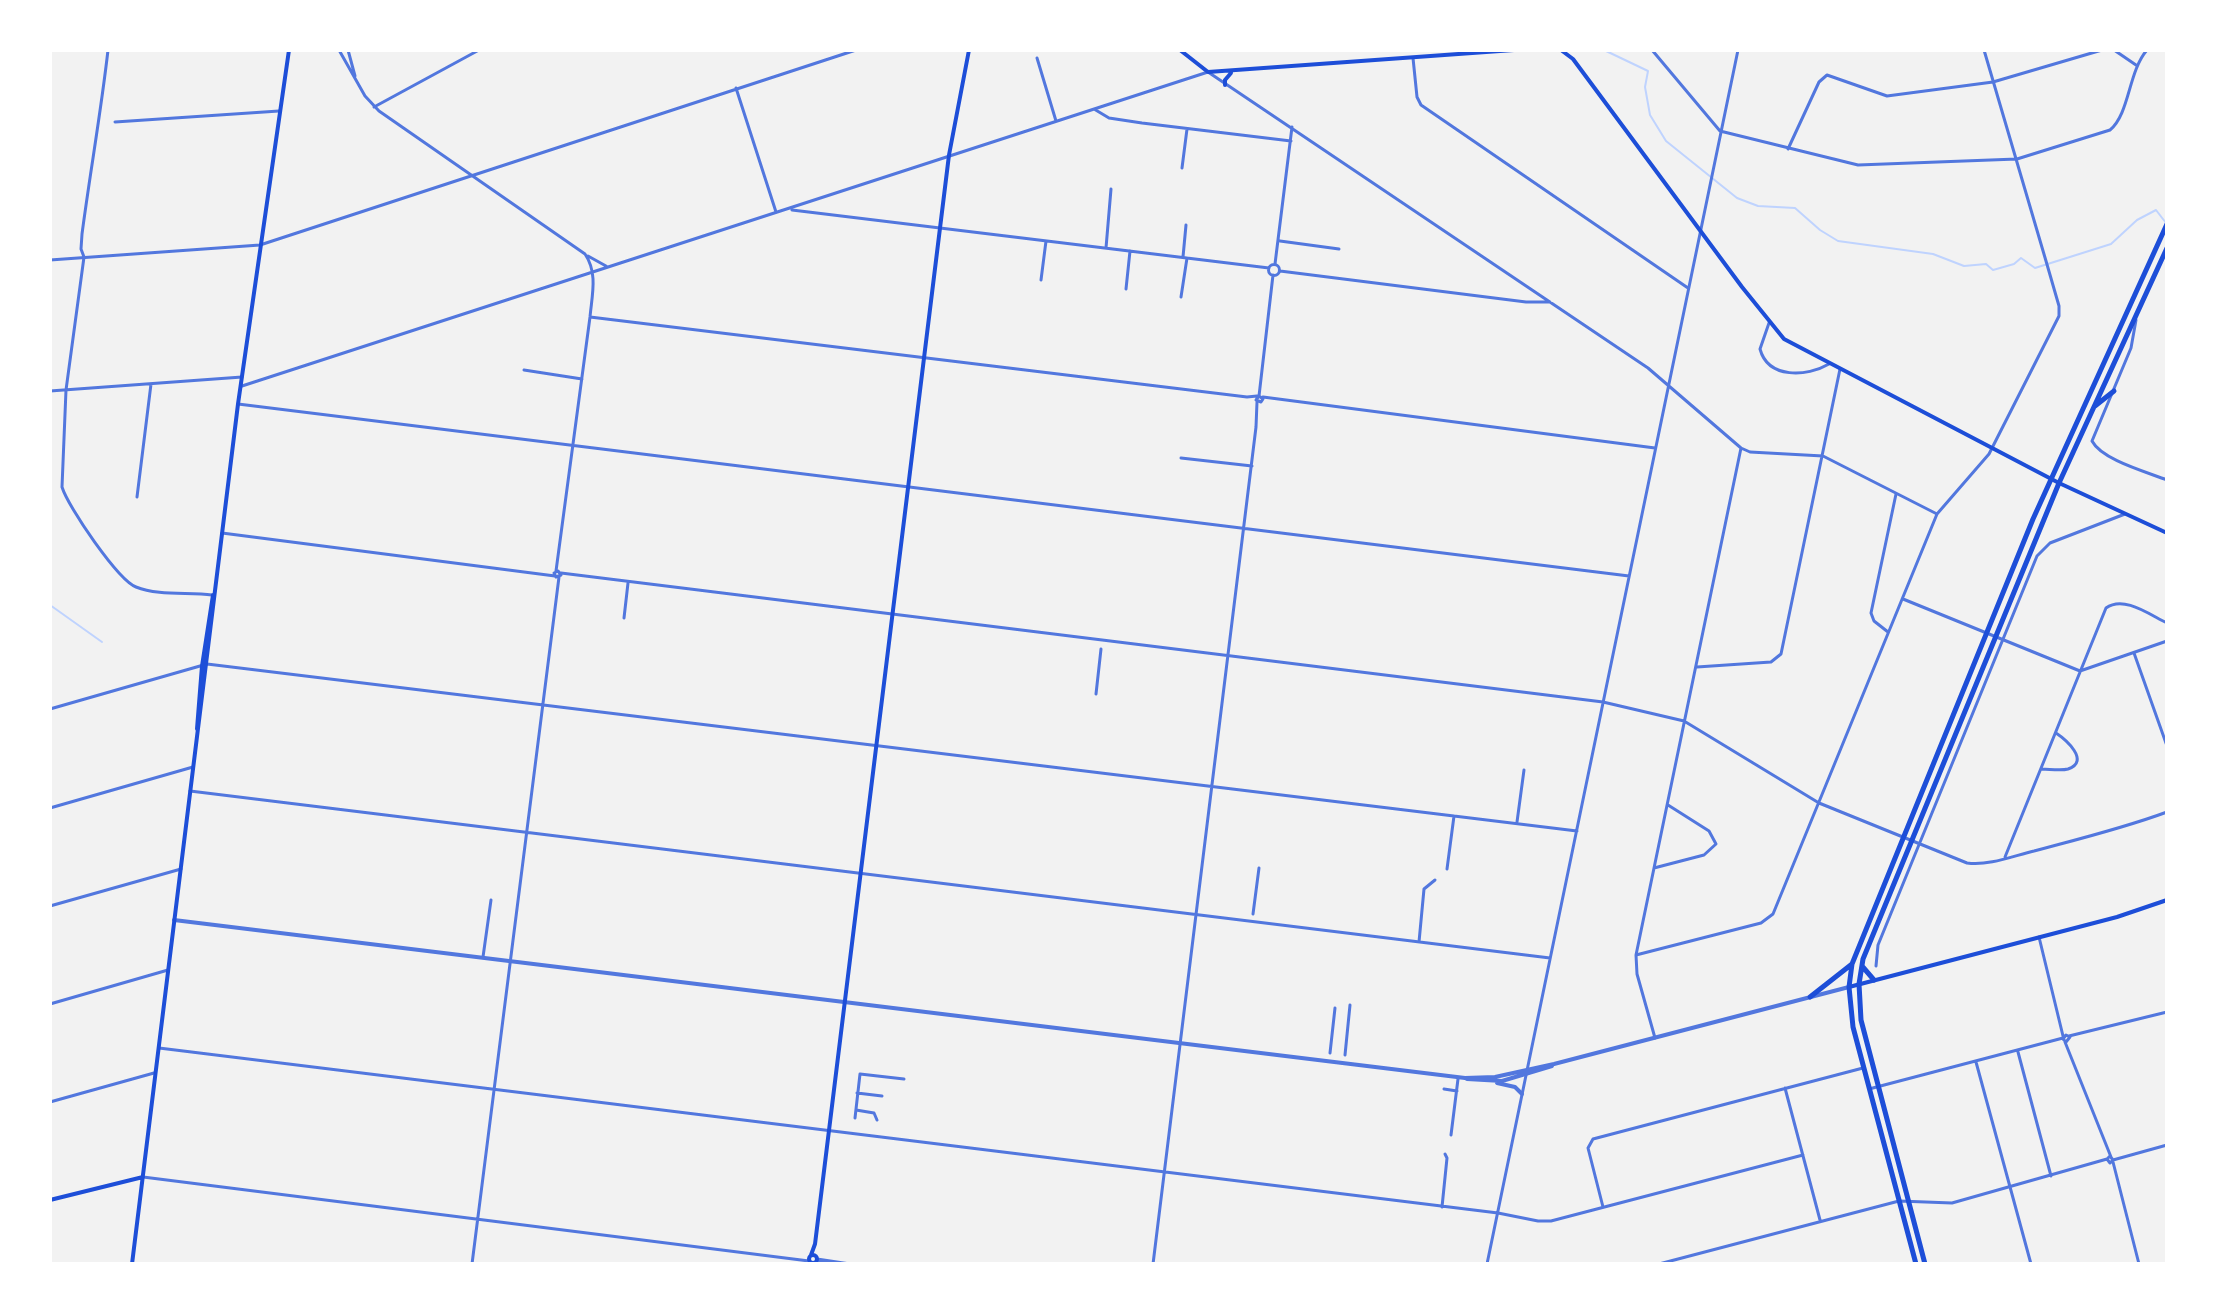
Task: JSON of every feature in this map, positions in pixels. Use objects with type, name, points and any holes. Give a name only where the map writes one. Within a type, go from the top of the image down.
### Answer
[{"type":"main road","points":[[132,1264],[240,386],[289,50]]},
{"type":"main road","points":[[813,1260],[949,155],[969,50]]},
{"type":"main road","points":[[1180,50],[1208,72],[1514,50]]},
{"type":"main road","points":[[1561,50],[1573,59],[1784,339],[2050,479],[2167,533]]},
{"type":"main road","points":[[1225,85],[1227,77],[1233,72]]},
{"type":"main road","points":[[1916,1264],[1851,1018],[1849,987],[1852,964],[2050,479],[2167,224]]},
{"type":"main road","points":[[1925,1264],[1861,1020],[1859,984],[1862,965],[2059,483],[2167,248]]},
{"type":"main road","points":[[2113,341],[2122,345]]},
{"type":"main road","points":[[2097,375],[2107,379]]},
{"type":"main road","points":[[2094,407],[2114,391]]},
{"type":"main road","points":[[1849,987],[2117,917],[2167,900]]},
{"type":"main road","points":[[1810,997],[1852,964]]},
{"type":"main road","points":[[1862,965],[1874,980]]},
{"type":"main road","points":[[50,1200],[143,1177]]},
{"type":"street","points":[[108,50],[81,244],[84,257],[66,390],[62,490],[126,582],[141,589],[215,593]]},
{"type":"street","points":[[339,50],[374,107],[607,267]]},
{"type":"street","points":[[348,50],[351,54],[348,59]]},
{"type":"street","points":[[459,50],[463,58]]},
{"type":"street","points":[[374,107],[479,50]]},
{"type":"street","points":[[50,260],[260,245],[856,50]]},
{"type":"street","points":[[1652,50],[1720,131],[1863,165],[2017,159],[2113,128],[2136,65],[2147,50]]},
{"type":"street","points":[[1487,1264],[1738,50]]},
{"type":"street","points":[[1636,955],[1768,919],[1776,909],[1937,514],[1992,448],[2059,316],[2050,273],[1984,50]]},
{"type":"street","points":[[1788,149],[1819,82],[1827,75],[1887,96],[1993,82],[2102,50]]},
{"type":"street","points":[[2114,50],[2136,65]]},
{"type":"street","points":[[343,57],[348,59],[356,79]]},
{"type":"street","points":[[1037,58],[1056,121]]},
{"type":"street","points":[[1413,58],[1417,97],[1421,105],[1688,288]]},
{"type":"street","points":[[240,386],[1208,72],[1648,368],[1741,448],[1750,452],[1823,456],[1937,514]]},
{"type":"street","points":[[736,88],[776,212]]},
{"type":"street","points":[[1094,109],[1112,118],[1291,141]]},
{"type":"street","points":[[115,122],[280,111]]},
{"type":"street","points":[[1280,271],[1275,264],[1292,127]]},
{"type":"street","points":[[1182,168],[1187,129]]},
{"type":"street","points":[[1106,248],[1111,189]]},
{"type":"street","points":[[788,209],[1269,268],[1275,264]]},
{"type":"street","points":[[1181,297],[1186,225]]},
{"type":"street","points":[[1041,280],[1046,241]]},
{"type":"street","points":[[1279,241],[1339,249]]},
{"type":"street","points":[[1126,289],[1130,251]]},
{"type":"street","points":[[472,1264],[590,317],[593,271],[585,254]]},
{"type":"street","points":[[1153,1264],[1260,399],[1273,275],[1269,268]]},
{"type":"street","points":[[1273,275],[1280,271],[1526,302],[1552,302]]},
{"type":"street","points":[[2136,315],[2136,331],[2128,358],[2092,441],[2099,451],[2167,480]]},
{"type":"street","points":[[590,317],[1655,448]]},
{"type":"street","points":[[1769,323],[1760,349],[1763,359],[1774,368],[1783,372],[1806,373],[1829,364]]},
{"type":"street","points":[[1697,667],[1771,662],[1783,650],[1840,369]]},
{"type":"street","points":[[524,370],[582,379]]},
{"type":"street","points":[[50,391],[242,377]]},
{"type":"street","points":[[137,497],[151,384]]},
{"type":"street","points":[[238,404],[1629,576]]},
{"type":"street","points":[[1655,1038],[1637,974],[1636,955],[1741,448]]},
{"type":"street","points":[[1181,458],[1252,466]]},
{"type":"street","points":[[1888,632],[1877,624],[1871,613],[1896,494]]},
{"type":"street","points":[[1876,966],[1878,945],[2042,549],[2050,543],[2125,514]]},
{"type":"street","points":[[222,533],[1603,702],[1684,721],[1819,803],[1967,863],[1985,863],[2123,828],[2167,812]]},
{"type":"street","points":[[624,618],[628,583]]},
{"type":"street","points":[[1903,599],[2080,671],[2167,641]]},
{"type":"street","points":[[2005,858],[2103,613],[2110,604],[2126,604],[2167,623]]},
{"type":"street","points":[[1096,694],[1101,649]]},
{"type":"street","points":[[2134,653],[2167,746]]},
{"type":"street","points":[[50,709],[205,665],[1577,831]]},
{"type":"street","points":[[2041,769],[2068,769],[2076,762],[2074,749],[2056,733]]},
{"type":"street","points":[[50,808],[194,767]]},
{"type":"street","points":[[1517,823],[1524,770]]},
{"type":"street","points":[[190,791],[1550,958]]},
{"type":"street","points":[[1654,868],[1704,855],[1716,844],[1709,831],[1668,805]]},
{"type":"street","points":[[1447,869],[1454,816]]},
{"type":"street","points":[[1253,914],[1259,868]]},
{"type":"street","points":[[50,906],[181,869]]},
{"type":"street","points":[[1419,942],[1424,889],[1435,880]]},
{"type":"street","points":[[483,957],[491,900]]},
{"type":"street","points":[[174,920],[1494,1082],[1515,1087],[1522,1094]]},
{"type":"street","points":[[2039,937],[2066,1038],[2110,1160],[2139,1264]]},
{"type":"street","points":[[50,1004],[168,970]]},
{"type":"street","points":[[1494,1082],[1849,987]]},
{"type":"street","points":[[1345,1055],[1350,1005]]},
{"type":"street","points":[[1330,1053],[1335,1008]]},
{"type":"street","points":[[1869,1089],[2167,1012]]},
{"type":"street","points":[[159,1048],[1547,1221],[1803,1155]]},
{"type":"street","points":[[2017,1051],[2051,1176]]},
{"type":"street","points":[[1976,1062],[2031,1264]]},
{"type":"street","points":[[1603,1207],[1588,1148],[1591,1141],[1863,1068]]},
{"type":"street","points":[[50,1102],[156,1072]]},
{"type":"street","points":[[1462,1078],[1526,1072]]},
{"type":"street","points":[[855,1118],[860,1074],[904,1079]]},
{"type":"street","points":[[1451,1135],[1457,1091],[1462,1078]]},
{"type":"street","points":[[1785,1088],[1821,1221]]},
{"type":"street","points":[[1444,1089],[1457,1091]]},
{"type":"street","points":[[857,1093],[882,1096]]},
{"type":"street","points":[[856,1110],[874,1113],[877,1120]]},
{"type":"street","points":[[1659,1264],[1899,1201],[1949,1203],[2167,1145]]},
{"type":"street","points":[[1442,1207],[1445,1154]]},
{"type":"street","points":[[143,1177],[850,1264]]},
{"type":"waterway","points":[[1604,50],[1648,71],[1645,87],[1650,115],[1666,141],[1737,198],[1758,206],[1795,208],[1838,241],[1933,254],[1964,266],[1986,264],[1993,270],[2014,264],[2021,258],[2035,268],[2111,244],[2137,220],[2156,210],[2166,223]]},
{"type":"waterway","points":[[50,605],[102,642]]}]
